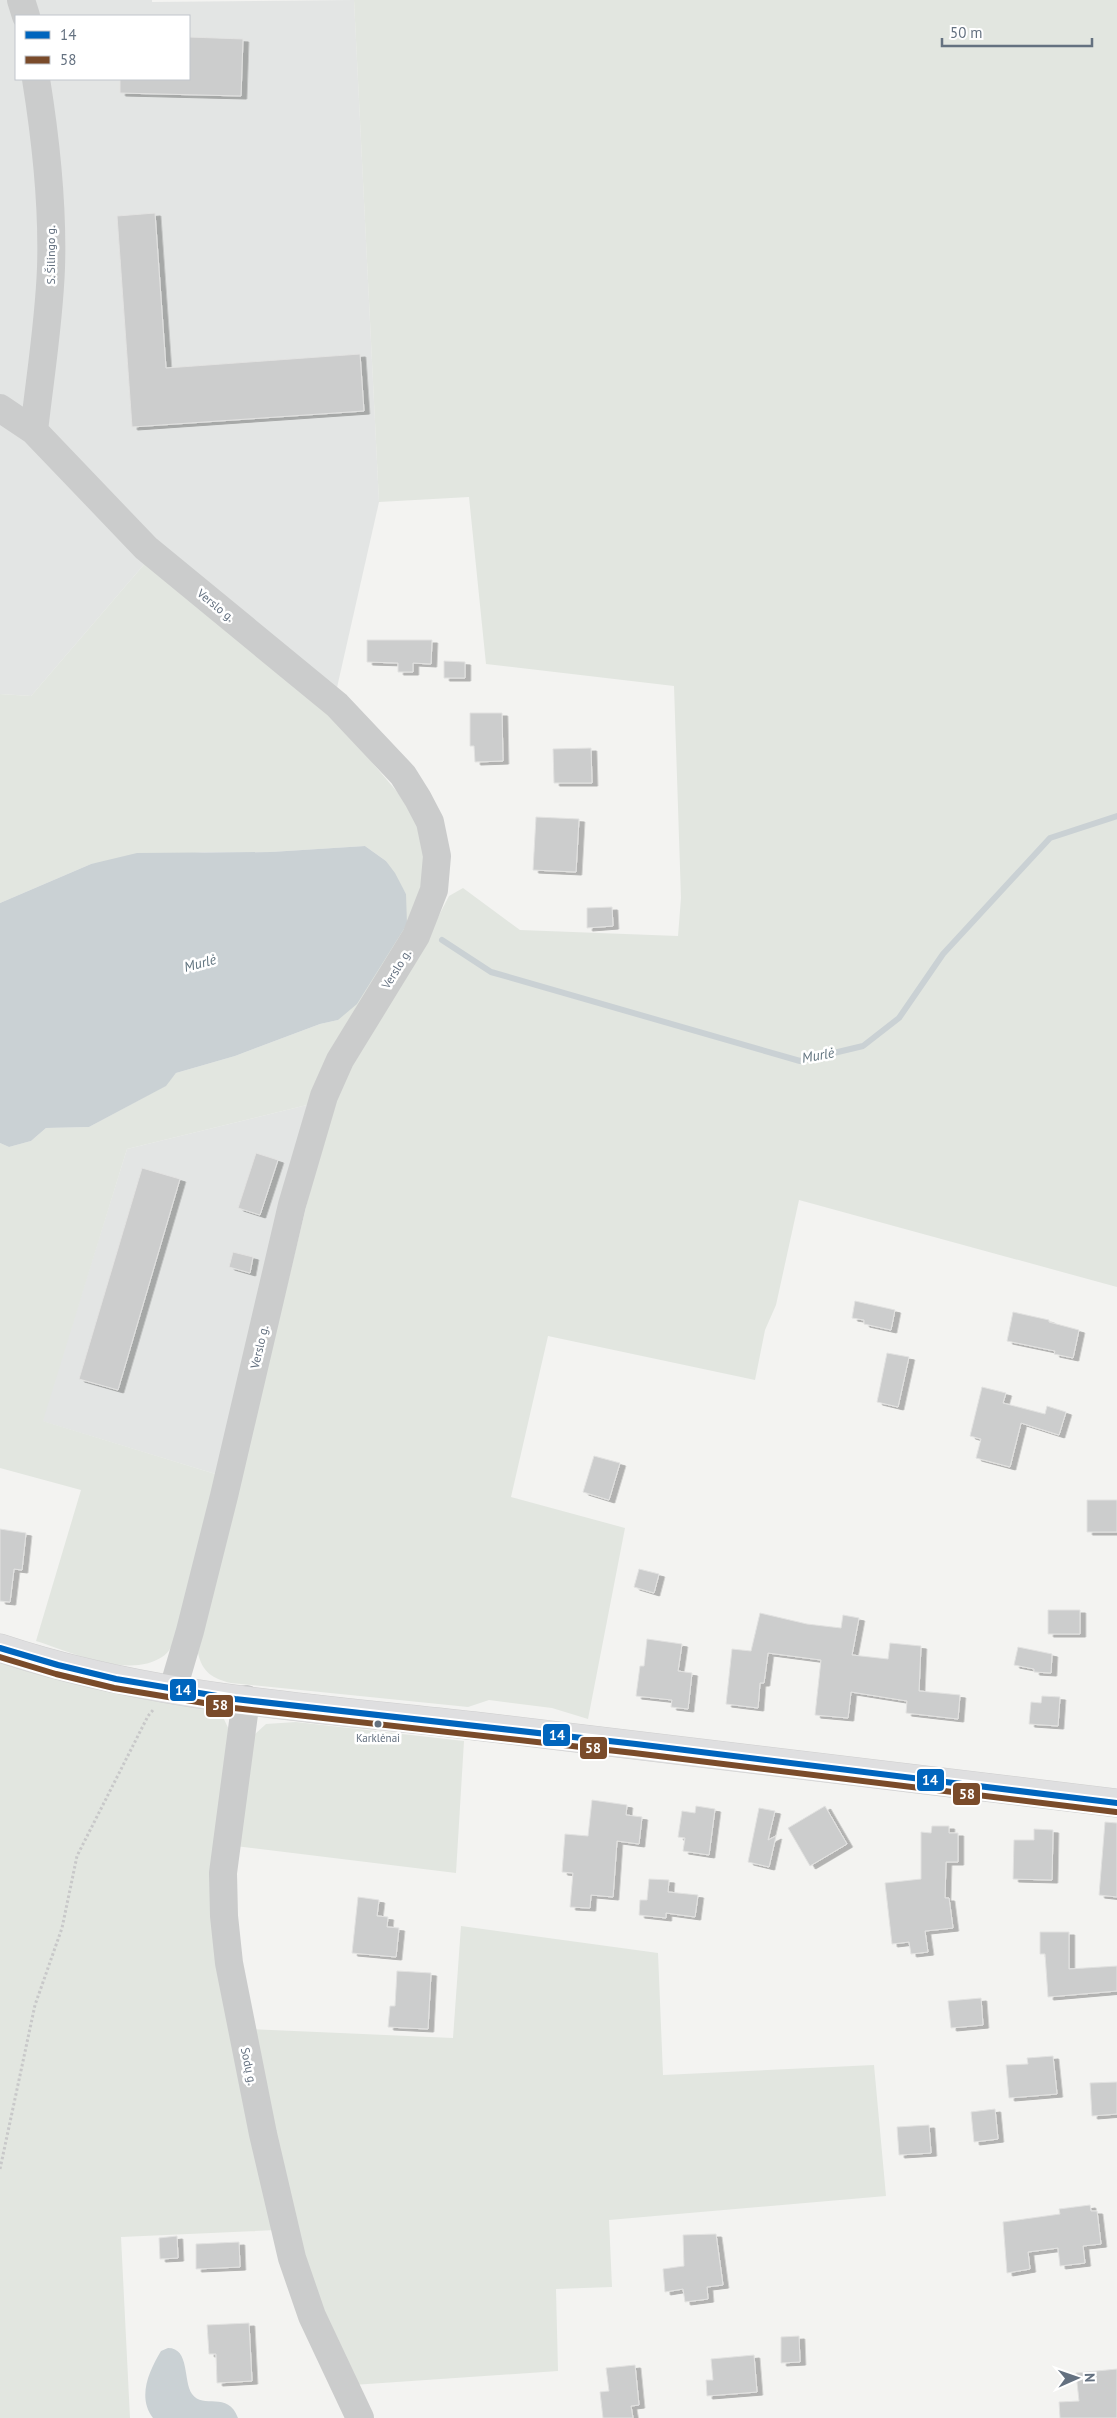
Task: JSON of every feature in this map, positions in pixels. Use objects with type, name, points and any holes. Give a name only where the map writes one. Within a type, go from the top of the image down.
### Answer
[{"type":"main road","points":[[0,1648],[72,1668],[172,1689],[1117,1803]]},
{"type":"street","points":[[21,0],[26,15]]},
{"type":"street","name":"S. Šilingo g.","points":[[34,431],[46,331],[51,266],[49,181],[36,80]]},
{"type":"street","name":"Verslo g.","points":[[0,408],[34,431],[146,548],[337,705],[402,775],[418,799],[430,822],[437,856],[438,869],[434,890],[416,936],[340,1060],[324,1096],[292,1205],[222,1505],[190,1631],[172,1689]]},
{"type":"street","name":"Sodų g.","points":[[246,1699],[223,1873],[224,1916],[229,1963],[263,2134],[292,2258],[323,2342],[360,2418]]},
{"type":"path","points":[[0,2168],[35,2005],[62,1928],[77,1856],[148,1716],[172,1689]]},
{"type":"shaded area","points":[[0,0],[152,0],[152,2],[354,0],[379,502],[331,714],[147,561],[31,696],[0,694]]},
{"type":"shaded area","points":[[354,0],[1117,0],[1117,1287],[799,1200],[776,1305],[765,1330],[755,1380],[548,1336],[511,1497],[625,1528],[588,1719],[552,1708],[489,1700],[468,1707],[231,1683],[209,1674],[202,1665],[198,1653],[322,1141],[345,1074],[409,973],[449,896],[463,888],[520,930],[678,936],[681,898],[674,686],[486,664],[469,497],[379,502]]},
{"type":"shaded area","points":[[147,561],[331,714],[404,800],[422,835],[427,894],[307,1105],[127,1149],[43,1421],[222,1476],[179,1636],[162,1657],[149,1663],[117,1665],[83,1657],[36,1641],[81,1490],[0,1468],[0,1143],[9,1147],[31,1141],[46,1128],[89,1127],[165,1086],[176,1073],[235,1056],[320,1024],[338,1020],[406,894],[386,861],[365,846],[271,852],[204,852],[91,864],[0,903],[0,694],[31,696]]},
{"type":"shaded area","points":[[307,1105],[222,1476],[42,1421],[127,1149]]},
{"type":"shaded area","points":[[0,1660],[77,1684],[215,1712],[223,1717],[230,1732],[216,1847],[276,2230],[121,2237],[130,2418],[0,2418]]},
{"type":"shaded area","points":[[296,1722],[464,1741],[456,1873],[235,1846],[253,1736],[266,1724]]},
{"type":"shaded area","points":[[461,1926],[658,1953],[663,2075],[874,2065],[886,2196],[609,2220],[612,2287],[556,2289],[558,2371],[353,2385],[306,2271],[250,2029],[453,2038]]},
{"type":"water","points":[[365,846],[386,861],[395,873],[406,894],[407,924],[357,1004],[338,1020],[320,1024],[235,1056],[176,1073],[166,1086],[89,1127],[46,1128],[31,1141],[9,1147],[0,1143],[0,903],[91,864],[137,853],[271,852]]},
{"type":"water","points":[[168,2348],[175,2349],[180,2353],[192,2394],[202,2401],[222,2402],[228,2405],[234,2410],[238,2418],[153,2418],[148,2410],[146,2401],[146,2384],[152,2367],[161,2351]]},
{"type":"building","points":[[190,37],[243,39],[241,96],[120,93],[120,80],[190,80]]},
{"type":"building","points":[[155,213],[166,368],[360,354],[364,411],[132,427],[117,216]]},
{"type":"building","points":[[367,640],[432,640],[431,664],[413,663],[413,672],[398,672],[398,663],[367,662]]},
{"type":"building","points":[[444,661],[465,662],[465,678],[444,678]]},
{"type":"building","points":[[470,713],[502,713],[503,761],[475,762],[474,746],[470,746]]},
{"type":"building","points":[[591,748],[592,783],[554,783],[553,749]]},
{"type":"building","points":[[536,817],[579,819],[576,872],[533,870]]},
{"type":"building","points":[[612,907],[613,926],[587,928],[587,908]]},
{"type":"building","points":[[256,1153],[278,1160],[260,1215],[238,1208]]},
{"type":"building","points":[[142,1168],[180,1179],[118,1390],[79,1379]]},
{"type":"building","points":[[233,1252],[253,1257],[250,1273],[229,1267]]},
{"type":"building","points":[[855,1301],[895,1310],[891,1330],[864,1324],[864,1320],[852,1318]]},
{"type":"building","points":[[1013,1312],[1049,1320],[1049,1322],[1079,1330],[1073,1358],[1054,1354],[1055,1351],[1007,1341]]},
{"type":"building","points":[[887,1353],[909,1357],[898,1407],[877,1402]]},
{"type":"building","points":[[982,1387],[1006,1393],[1003,1403],[1045,1414],[1047,1406],[1066,1412],[1059,1435],[1021,1423],[1010,1467],[976,1458],[981,1439],[970,1436]]},
{"type":"building","points":[[594,1456],[620,1463],[609,1500],[583,1492]]},
{"type":"building","points":[[1087,1500],[1117,1500],[1117,1532],[1087,1532]]},
{"type":"building","points":[[0,1529],[26,1533],[22,1570],[14,1569],[10,1602],[0,1601]]},
{"type":"building","points":[[639,1569],[659,1574],[654,1593],[634,1587]]},
{"type":"building","points":[[1048,1610],[1080,1610],[1080,1634],[1048,1634]]},
{"type":"building","points":[[760,1613],[807,1624],[841,1628],[843,1615],[859,1618],[852,1655],[888,1659],[890,1643],[921,1646],[919,1691],[960,1695],[958,1719],[906,1713],[907,1701],[851,1692],[848,1718],[815,1715],[821,1660],[768,1653],[764,1683],[760,1683],[758,1708],[726,1704],[732,1649],[751,1651]]},
{"type":"building","points":[[647,1639],[682,1644],[678,1671],[692,1673],[688,1709],[671,1707],[672,1700],[636,1696],[640,1666],[644,1666]]},
{"type":"building","points":[[1018,1647],[1052,1654],[1051,1673],[1034,1672],[1034,1669],[1014,1665]]},
{"type":"building","points":[[1042,1696],[1060,1697],[1058,1726],[1029,1724],[1031,1702],[1041,1703]]},
{"type":"building","points":[[592,1800],[627,1805],[626,1815],[642,1817],[639,1844],[617,1841],[613,1897],[591,1895],[590,1908],[570,1907],[573,1873],[562,1872],[565,1834],[588,1836]]},
{"type":"building","points":[[696,1806],[715,1809],[709,1855],[683,1851],[685,1838],[678,1837],[682,1811],[695,1813]]},
{"type":"building","points":[[825,1806],[847,1844],[810,1866],[788,1828]]},
{"type":"building","points":[[759,1808],[775,1811],[768,1840],[776,1836],[769,1867],[748,1862]]},
{"type":"building","points":[[1105,1822],[1117,1823],[1117,1897],[1099,1895]]},
{"type":"building","points":[[932,1826],[949,1826],[949,1833],[958,1833],[958,1862],[946,1862],[945,1898],[949,1898],[953,1928],[925,1931],[928,1952],[911,1954],[909,1942],[892,1944],[885,1883],[921,1879],[921,1832],[931,1833]]},
{"type":"building","points":[[1034,1829],[1053,1830],[1052,1880],[1013,1879],[1014,1840],[1034,1840]]},
{"type":"building","points":[[649,1879],[669,1880],[668,1892],[698,1895],[695,1917],[666,1913],[666,1918],[639,1915],[640,1900],[647,1900]]},
{"type":"building","points":[[358,1897],[379,1900],[377,1916],[388,1917],[387,1927],[399,1928],[396,1957],[352,1953]]},
{"type":"building","points":[[1040,1932],[1069,1932],[1069,1969],[1117,1966],[1117,1991],[1048,1997],[1045,1954],[1040,1954]]},
{"type":"building","points":[[397,1971],[431,1973],[428,2029],[388,2027],[390,2006],[395,2006]]},
{"type":"building","points":[[981,1998],[983,2025],[951,2028],[948,2001]]},
{"type":"building","points":[[1053,2056],[1057,2094],[1009,2098],[1006,2065],[1028,2064],[1027,2058]]},
{"type":"building","points":[[1117,2082],[1117,2114],[1092,2116],[1090,2083]]},
{"type":"building","points":[[995,2109],[998,2139],[974,2142],[971,2112]]},
{"type":"building","points":[[929,2125],[931,2153],[899,2155],[897,2127]]},
{"type":"building","points":[[1090,2205],[1091,2211],[1097,2211],[1101,2244],[1083,2246],[1085,2263],[1060,2266],[1058,2248],[1028,2252],[1030,2269],[1007,2273],[1003,2222],[1060,2214],[1059,2209]]},
{"type":"building","points":[[716,2234],[723,2285],[707,2287],[708,2299],[685,2302],[683,2289],[665,2292],[663,2269],[684,2266],[683,2235]]},
{"type":"building","points":[[177,2236],[178,2258],[160,2259],[159,2238]]},
{"type":"building","points":[[239,2242],[240,2267],[196,2269],[196,2244]]},
{"type":"building","points":[[249,2323],[252,2381],[217,2383],[216,2354],[209,2354],[207,2325]]},
{"type":"building","points":[[799,2336],[800,2362],[781,2363],[781,2337]]},
{"type":"building","points":[[754,2355],[757,2392],[707,2396],[706,2380],[713,2380],[711,2359]]},
{"type":"building","points":[[635,2365],[639,2405],[631,2406],[633,2418],[603,2418],[600,2392],[609,2391],[606,2368]]},
{"type":"building","points":[[1117,2369],[1117,2418],[1060,2418],[1059,2402],[1079,2401],[1076,2373]]},
{"type":"waterway","name":"Murlė","points":[[442,940],[491,972],[800,1061],[863,1046],[899,1018],[943,954],[1050,838],[1117,816]]},
{"type":"transit line","name":"14","points":[[0,1648],[116,1679],[235,1699],[636,1744],[1117,1803]]},
{"type":"transit line","name":"58","points":[[0,1657],[56,1674],[114,1688],[234,1708],[634,1753],[1116,1812]]},
{"type":"place","name":"Karklėnai","points":[[378,1724]]}]
